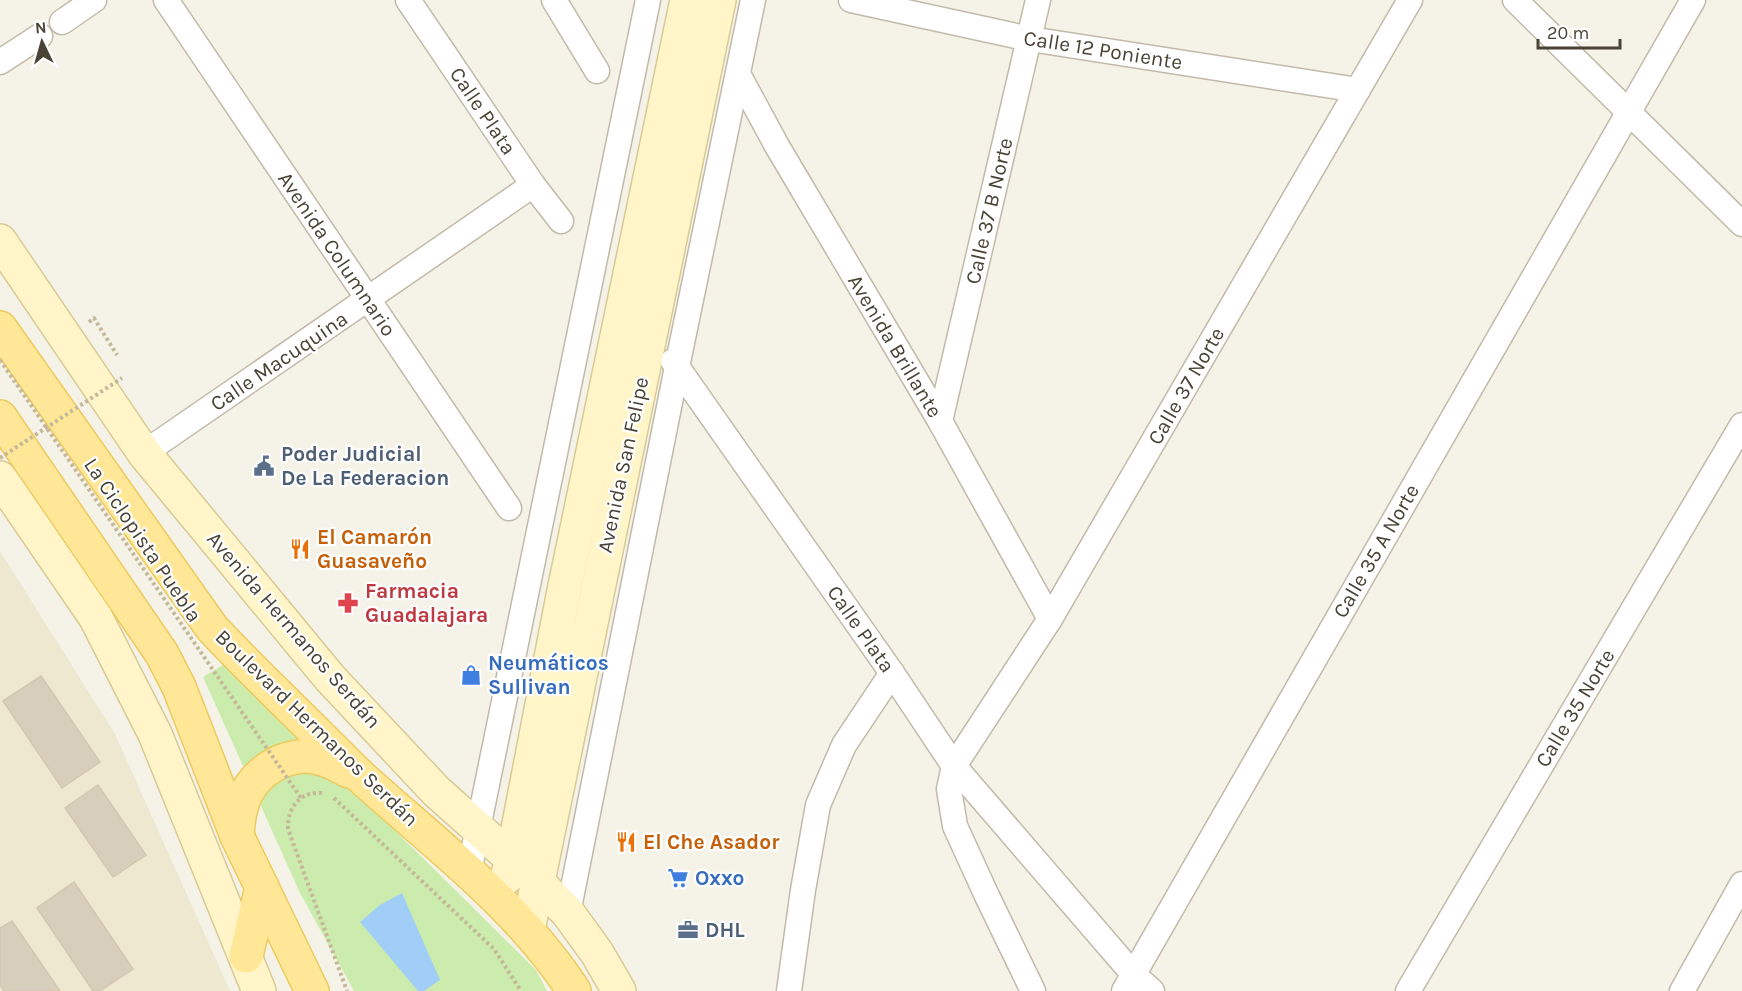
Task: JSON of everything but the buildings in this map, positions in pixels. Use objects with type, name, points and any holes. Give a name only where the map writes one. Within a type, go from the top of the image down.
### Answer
[{"type":"main road","name":"Avenida San Felipe","points":[[499,902],[512,860],[564,591],[687,0]]},
{"type":"main road","name":"Avenida San Felipe","points":[[528,930],[719,0]]},
{"type":"main road","name":"Avenida Hermanos Serdán","points":[[0,241],[144,453],[330,678],[436,791],[538,882],[568,913],[597,952],[619,991]]},
{"type":"main road","name":"Boulevard Hermanos Serdán","points":[[0,328],[212,628],[244,663],[359,775],[448,852],[528,930],[554,961],[574,991]]},
{"type":"main road","points":[[0,417],[162,654],[179,687],[237,836],[312,991]]},
{"type":"main road","points":[[0,478],[101,628],[155,734],[259,991]]},
{"type":"main road","points":[[237,836],[241,806],[248,791],[274,764],[302,757],[319,758],[359,775]]},
{"type":"main road","points":[[246,957],[262,887]]},
{"type":"street","points":[[62,22],[94,0]]},
{"type":"street","name":"Avenida Columnario","points":[[166,0],[509,508]]},
{"type":"street","name":"Calle Plata","points":[[408,0],[533,185],[561,221]]},
{"type":"street","points":[[554,0],[597,71]]},
{"type":"street","points":[[468,872],[648,0]]},
{"type":"street","name":"Avenida San Felipe","points":[[568,913],[753,0]]},
{"type":"street","name":"Calle 12 Poniente","points":[[851,0],[1030,39],[1358,90]]},
{"type":"street","name":"Calle 37 B Norte","points":[[940,421],[1038,0]]},
{"type":"street","name":"Calle 37 Norte","points":[[954,766],[1050,619],[1410,0]]},
{"type":"street","points":[[1515,0],[1742,224]]},
{"type":"street","name":"Calle 35 A Norte","points":[[1129,983],[1693,0]]},
{"type":"street","points":[[0,62],[40,36]]},
{"type":"street","name":"Avenida Brillante","points":[[738,74],[777,146],[940,421],[1050,619]]},
{"type":"street","name":"Calle Macuquina","points":[[144,453],[533,185]]},
{"type":"street","name":"Calle Plata","points":[[626,294],[892,673],[954,766],[1129,983],[1152,991]]},
{"type":"street","name":"Calle 35 Norte","points":[[1408,991],[1742,425]]},
{"type":"street","points":[[789,991],[818,805],[844,745],[892,673]]},
{"type":"street","points":[[954,766],[949,789],[955,826],[1033,991]]},
{"type":"street","points":[[1682,991],[1742,884]]},
{"type":"path","name":"La Ciclopista Puebla","points":[[0,360],[301,798]]},
{"type":"path","points":[[0,458],[122,378]]},
{"type":"path","points":[[324,793],[301,798],[289,813],[288,829],[347,991]]},
{"type":"path","points":[[332,797],[494,949],[521,991]]},
{"type":"shaded area","points":[[0,551],[115,734],[230,991],[0,991]]},
{"type":"green space","points":[[226,663],[536,970],[547,991],[354,991],[300,893],[203,677]]},
{"type":"water","points":[[402,893],[440,980],[424,991],[418,991],[360,922],[380,905]]},
{"type":"place","name":"Poder Judicial De La Federacion","points":[[264,466]]},
{"type":"place","name":"El Camarón Guasaveño","points":[[300,549]]},
{"type":"place","name":"Farmacia Guadalajara","points":[[348,603]]},
{"type":"place","name":"Neumáticos Sullivan","points":[[471,675]]},
{"type":"place","name":"El Che Asador","points":[[626,842]]},
{"type":"place","name":"Oxxo","points":[[678,878]]},
{"type":"place","name":"DHL","points":[[688,930]]}]
